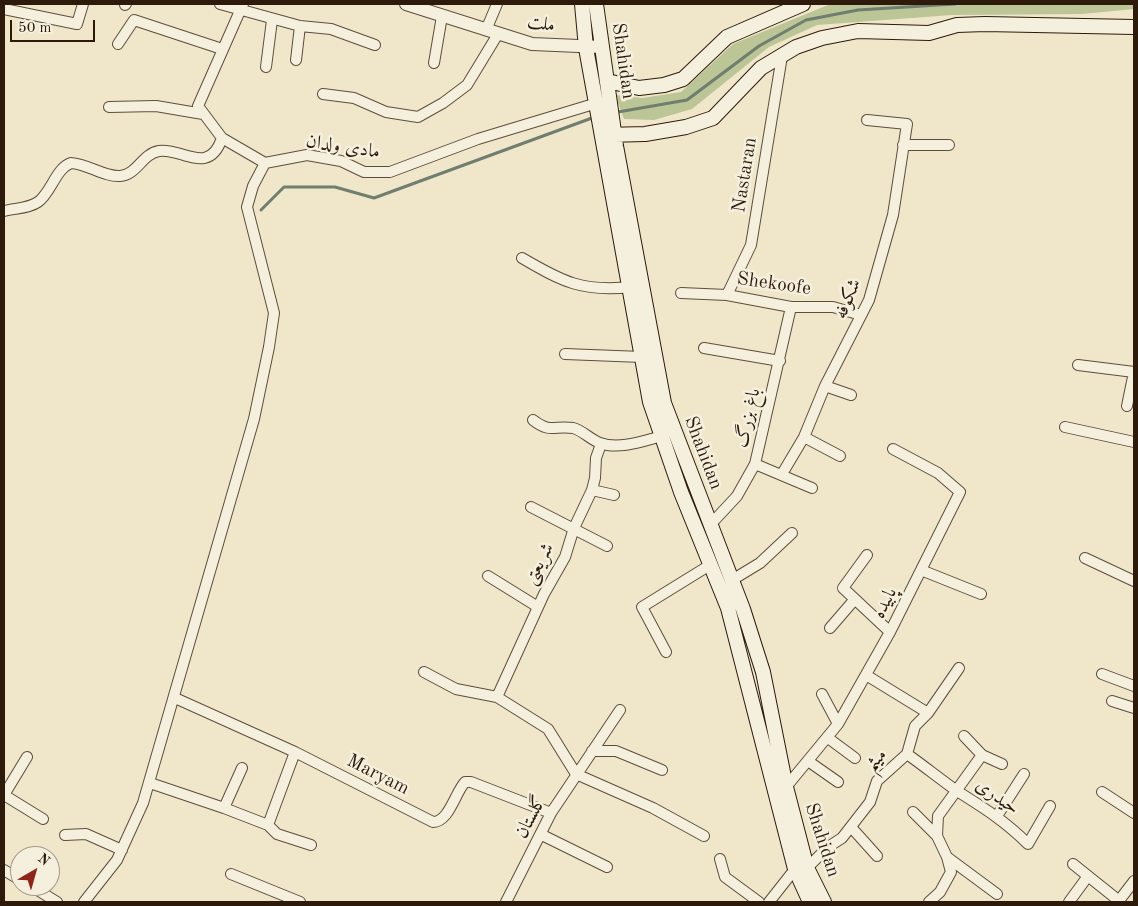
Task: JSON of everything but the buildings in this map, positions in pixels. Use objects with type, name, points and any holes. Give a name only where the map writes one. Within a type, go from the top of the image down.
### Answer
[{"type":"main road","name":"Shahidan","points":[[582,4],[586,48],[597,103],[608,135],[664,403],[732,580],[763,672],[801,868],[824,902]]},
{"type":"main road","name":"Shahidan","points":[[596,4],[607,81],[608,135],[650,402],[681,492],[728,608],[810,902]]},
{"type":"main road","points":[[607,81],[639,88],[664,85],[683,78],[727,37],[803,4]]},
{"type":"main road","points":[[608,135],[645,134],[686,127],[712,118],[761,68],[796,47],[822,38],[858,30],[930,33],[957,25],[1005,24],[1134,27]]},
{"type":"street","points":[[4,9],[77,24],[83,4]]},
{"type":"street","points":[[220,4],[242,7],[272,20],[300,26],[331,29],[375,45]]},
{"type":"street","name":"ملت","points":[[406,4],[426,7],[442,16],[532,44],[586,48],[602,47]]},
{"type":"street","points":[[323,94],[354,98],[386,112],[418,117],[444,103],[467,85],[492,32],[497,4]]},
{"type":"street","points":[[84,902],[117,860],[150,783],[254,419],[269,347],[274,313],[247,207],[253,186],[265,163],[222,138],[216,128],[202,114],[198,106],[242,7]]},
{"type":"street","points":[[434,63],[442,16]]},
{"type":"street","points":[[118,44],[134,20],[222,49]]},
{"type":"street","points":[[266,67],[272,20]]},
{"type":"street","points":[[296,60],[300,26]]},
{"type":"street","name":"Nastaran","points":[[727,295],[751,245],[782,56]]},
{"type":"street","name":"مادی ولدان","points":[[265,163],[307,155],[341,160],[364,172],[390,172],[478,139],[597,103]]},
{"type":"street","points":[[108,108],[156,106],[202,114]]},
{"type":"street","name":"شکوفه","points":[[782,474],[804,437],[825,386],[869,300],[893,215],[902,146],[907,124],[866,120]]},
{"type":"street","points":[[4,211],[31,206],[39,202],[64,166],[71,163],[120,176],[130,173],[148,155],[160,150],[200,159],[212,154],[219,148],[222,138]]},
{"type":"street","points":[[902,146],[949,145]]},
{"type":"street","points":[[522,258],[558,280],[601,290],[631,287]]},
{"type":"street","name":"Shekoofe","points":[[681,293],[727,295],[791,308],[833,307],[861,316]]},
{"type":"street","name":"باغ بزرگ","points":[[711,524],[737,496],[755,464],[791,308]]},
{"type":"street","points":[[704,348],[780,362]]},
{"type":"street","points":[[566,354],[642,357]]},
{"type":"street","points":[[1078,365],[1134,372],[1126,406]]},
{"type":"street","points":[[825,386],[851,395]]},
{"type":"street","points":[[533,420],[540,426],[553,430],[574,428],[601,444],[621,446],[662,436]]},
{"type":"street","points":[[1065,427],[1134,442]]},
{"type":"street","points":[[804,437],[840,456]]},
{"type":"street","name":"شریعتی","points":[[496,697],[538,607],[558,572],[574,528],[592,490],[596,458],[601,444]]},
{"type":"street","name":"پابیده","points":[[786,787],[838,724],[890,632],[960,492],[938,473],[893,449]]},
{"type":"street","points":[[755,464],[812,488]]},
{"type":"street","points":[[592,490],[614,495]]},
{"type":"street","points":[[531,507],[607,546]]},
{"type":"street","points":[[732,580],[760,563],[792,533]]},
{"type":"street","points":[[867,555],[843,588],[890,632]]},
{"type":"street","points":[[1085,558],[1134,582]]},
{"type":"street","points":[[666,652],[642,607],[710,565]]},
{"type":"street","points":[[921,570],[981,594]]},
{"type":"street","points":[[488,576],[538,607]]},
{"type":"street","points":[[830,628],[855,599]]},
{"type":"street","name":"میثم","points":[[769,902],[801,868],[842,838],[851,827],[870,802],[877,781],[907,754],[915,726],[928,713],[959,668]]},
{"type":"street","points":[[424,672],[456,689],[496,697],[548,729],[576,774],[653,808],[704,836]]},
{"type":"street","points":[[1102,674],[1134,686]]},
{"type":"street","points":[[866,675],[928,713]]},
{"type":"street","points":[[822,694],[838,724]]},
{"type":"street","name":"Maryam","points":[[175,698],[295,752],[433,822],[439,821],[444,816],[465,782],[480,785],[551,812]]},
{"type":"street","points":[[1112,701],[1134,708]]},
{"type":"street","name":"گلستان","points":[[507,902],[542,835],[551,812],[620,710]]},
{"type":"street","points":[[964,736],[982,755],[1002,764]]},
{"type":"street","points":[[828,738],[855,758]]},
{"type":"street","points":[[592,751],[616,751],[662,770]]},
{"type":"street","points":[[268,826],[295,752]]},
{"type":"street","name":"حیدری","points":[[907,754],[956,790],[997,816],[1028,844],[1050,806]]},
{"type":"street","points":[[937,836],[938,816],[982,755]]},
{"type":"street","points":[[28,757],[4,795],[43,819]]},
{"type":"street","points":[[808,761],[838,782]]},
{"type":"street","points":[[224,808],[242,768]]},
{"type":"street","points":[[997,816],[1024,774]]},
{"type":"street","points":[[150,783],[224,808],[268,826],[277,834],[311,845]]},
{"type":"street","points":[[1102,792],[1134,813]]},
{"type":"street","points":[[913,812],[937,836],[947,857],[951,872],[940,892],[929,902]]},
{"type":"street","points":[[851,827],[877,856]]},
{"type":"street","points":[[65,835],[86,834],[122,850]]},
{"type":"street","points":[[542,835],[607,867]]},
{"type":"street","points":[[947,857],[998,894]]},
{"type":"street","points":[[720,859],[725,877],[759,902]]},
{"type":"street","points":[[1073,864],[1118,901],[1134,881]]},
{"type":"street","points":[[231,874],[300,902]]},
{"type":"street","points":[[1069,902],[1088,876]]},
{"type":"green space","points":[[1134,4],[1134,9],[1082,14],[952,15],[817,25],[769,47],[692,109],[654,120],[624,119],[615,95],[642,98],[681,92],[733,44],[828,5]]},
{"type":"waterway","points":[[618,112],[687,100],[759,46],[806,20],[858,10],[955,4]]},
{"type":"waterway","points":[[261,210],[284,187],[335,187],[374,198],[592,118]]}]
